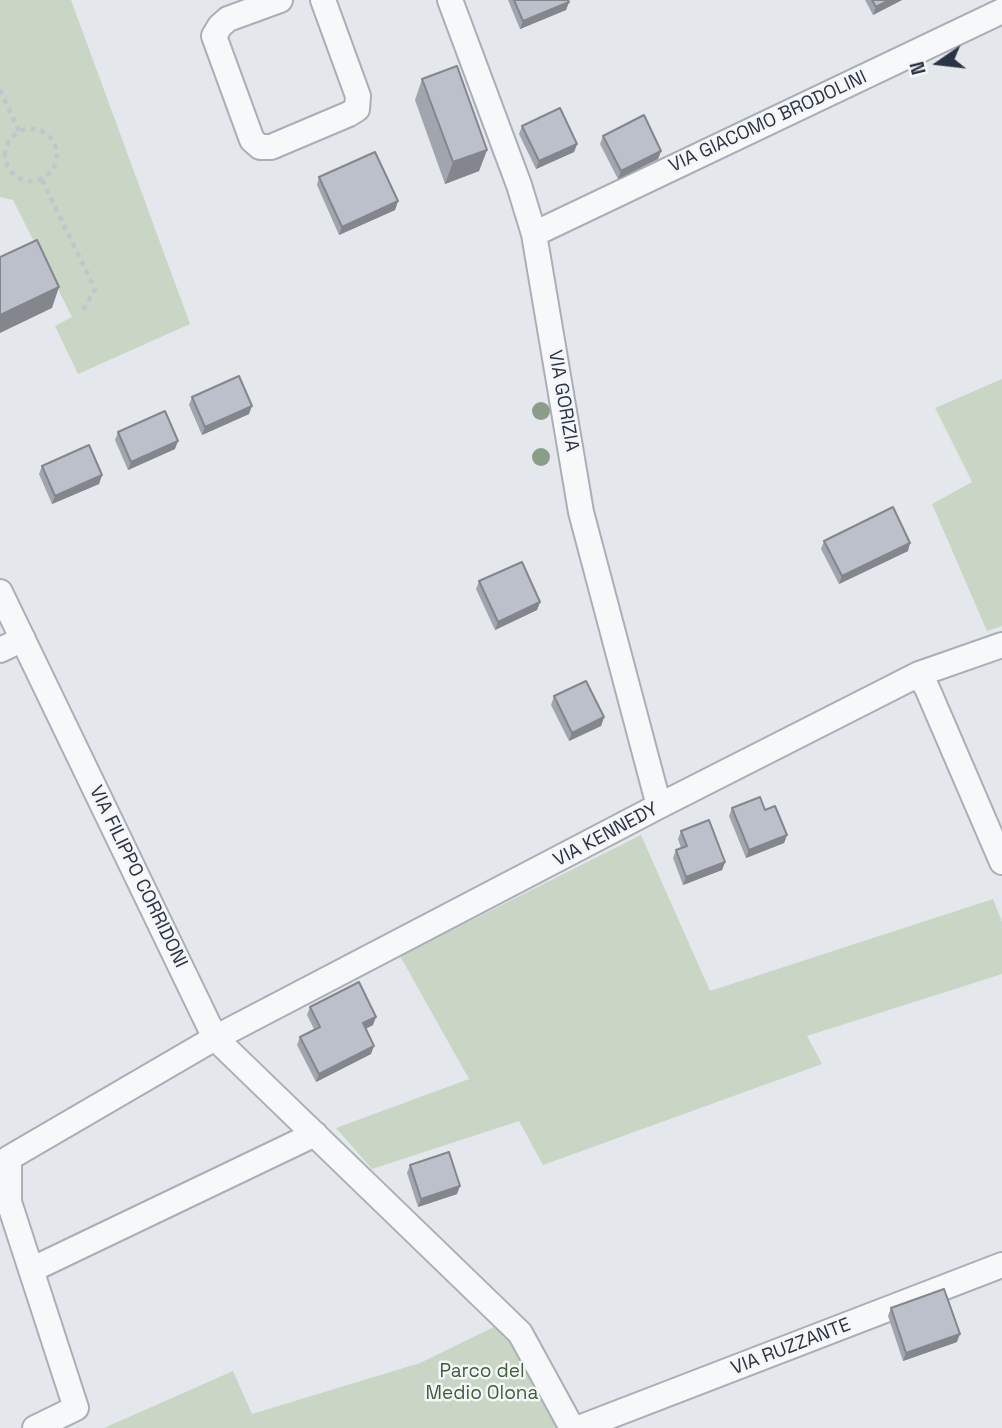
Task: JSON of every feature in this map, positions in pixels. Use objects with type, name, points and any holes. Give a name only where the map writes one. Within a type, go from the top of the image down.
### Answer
[{"type":"street","points":[[280,0],[228,19],[214,37],[252,141],[260,147],[271,147],[357,109],[358,96],[323,0]]},
{"type":"street","name":"VIA GORIZIA","points":[[450,0],[519,185],[534,234],[581,512],[659,806]]},
{"type":"street","name":"VIA GIACOMO BRODOLINI","points":[[534,234],[1002,11]]},
{"type":"street","name":"VIA FILIPPO CORRIDONI","points":[[0,592],[215,1038],[520,1334],[572,1428]]},
{"type":"street","points":[[0,650],[23,639]]},
{"type":"street","name":"VIA KENNEDY","points":[[31,1270],[9,1202],[9,1158],[215,1038],[659,806],[919,674],[1002,645]]},
{"type":"street","points":[[919,674],[928,688],[1002,862]]},
{"type":"street","points":[[34,1428],[76,1408],[31,1270],[314,1134]]},
{"type":"street","name":"VIA RUZZANTE","points":[[579,1428],[1002,1265]]},
{"type":"path","points":[[0,90],[19,131]]},
{"type":"path","points":[[32,128],[46,132],[55,143],[58,157],[53,171],[42,180],[25,181],[11,173],[4,158],[7,142],[19,131],[32,128]]},
{"type":"path","points":[[42,180],[95,289],[82,312]]},
{"type":"green space","points":[[0,0],[71,0],[190,324],[78,374],[55,326],[72,317],[13,200],[0,197]]},
{"type":"green space","points":[[1002,379],[1002,626],[987,631],[932,504],[972,482],[935,408]]},
{"type":"green space","points":[[641,835],[710,991],[993,899],[1002,922],[1002,974],[807,1036],[822,1064],[543,1165],[519,1121],[372,1169],[336,1128],[469,1079],[400,956]]},
{"type":"green space","name":"Parco del Medio Olona","points":[[500,1324],[560,1428],[104,1428],[233,1371],[252,1414],[420,1363]]},
{"type":"building","points":[[514,0],[568,0],[569,2],[523,21]]},
{"type":"building","points":[[872,0],[889,0],[876,7]]},
{"type":"building","points":[[457,66],[487,150],[453,162],[422,79]]},
{"type":"building","points":[[560,108],[577,144],[539,161],[522,126]]},
{"type":"building","points":[[644,115],[661,151],[621,171],[603,136]]},
{"type":"building","points":[[375,152],[398,201],[342,227],[319,177]]},
{"type":"building","points":[[37,240],[59,287],[0,315],[0,257]]},
{"type":"building","points":[[239,376],[252,406],[205,427],[192,397]]},
{"type":"building","points":[[165,411],[178,441],[131,462],[118,432]]},
{"type":"building","points":[[89,445],[102,475],[55,496],[42,466]]},
{"type":"building","points":[[893,507],[910,543],[842,576],[824,541]]},
{"type":"building","points":[[522,562],[540,602],[498,622],[479,581]]},
{"type":"building","points":[[586,681],[604,717],[572,733],[554,696]]},
{"type":"building","points":[[760,797],[765,810],[775,806],[787,835],[749,850],[732,808]]},
{"type":"building","points":[[709,820],[725,862],[686,877],[676,850],[687,846],[681,831]]},
{"type":"building","points":[[359,982],[376,1017],[363,1023],[374,1046],[319,1074],[300,1037],[320,1027],[310,1007]]},
{"type":"building","points":[[449,1152],[460,1186],[421,1199],[410,1165]]},
{"type":"building","points":[[944,1289],[960,1334],[906,1353],[891,1308]]}]
